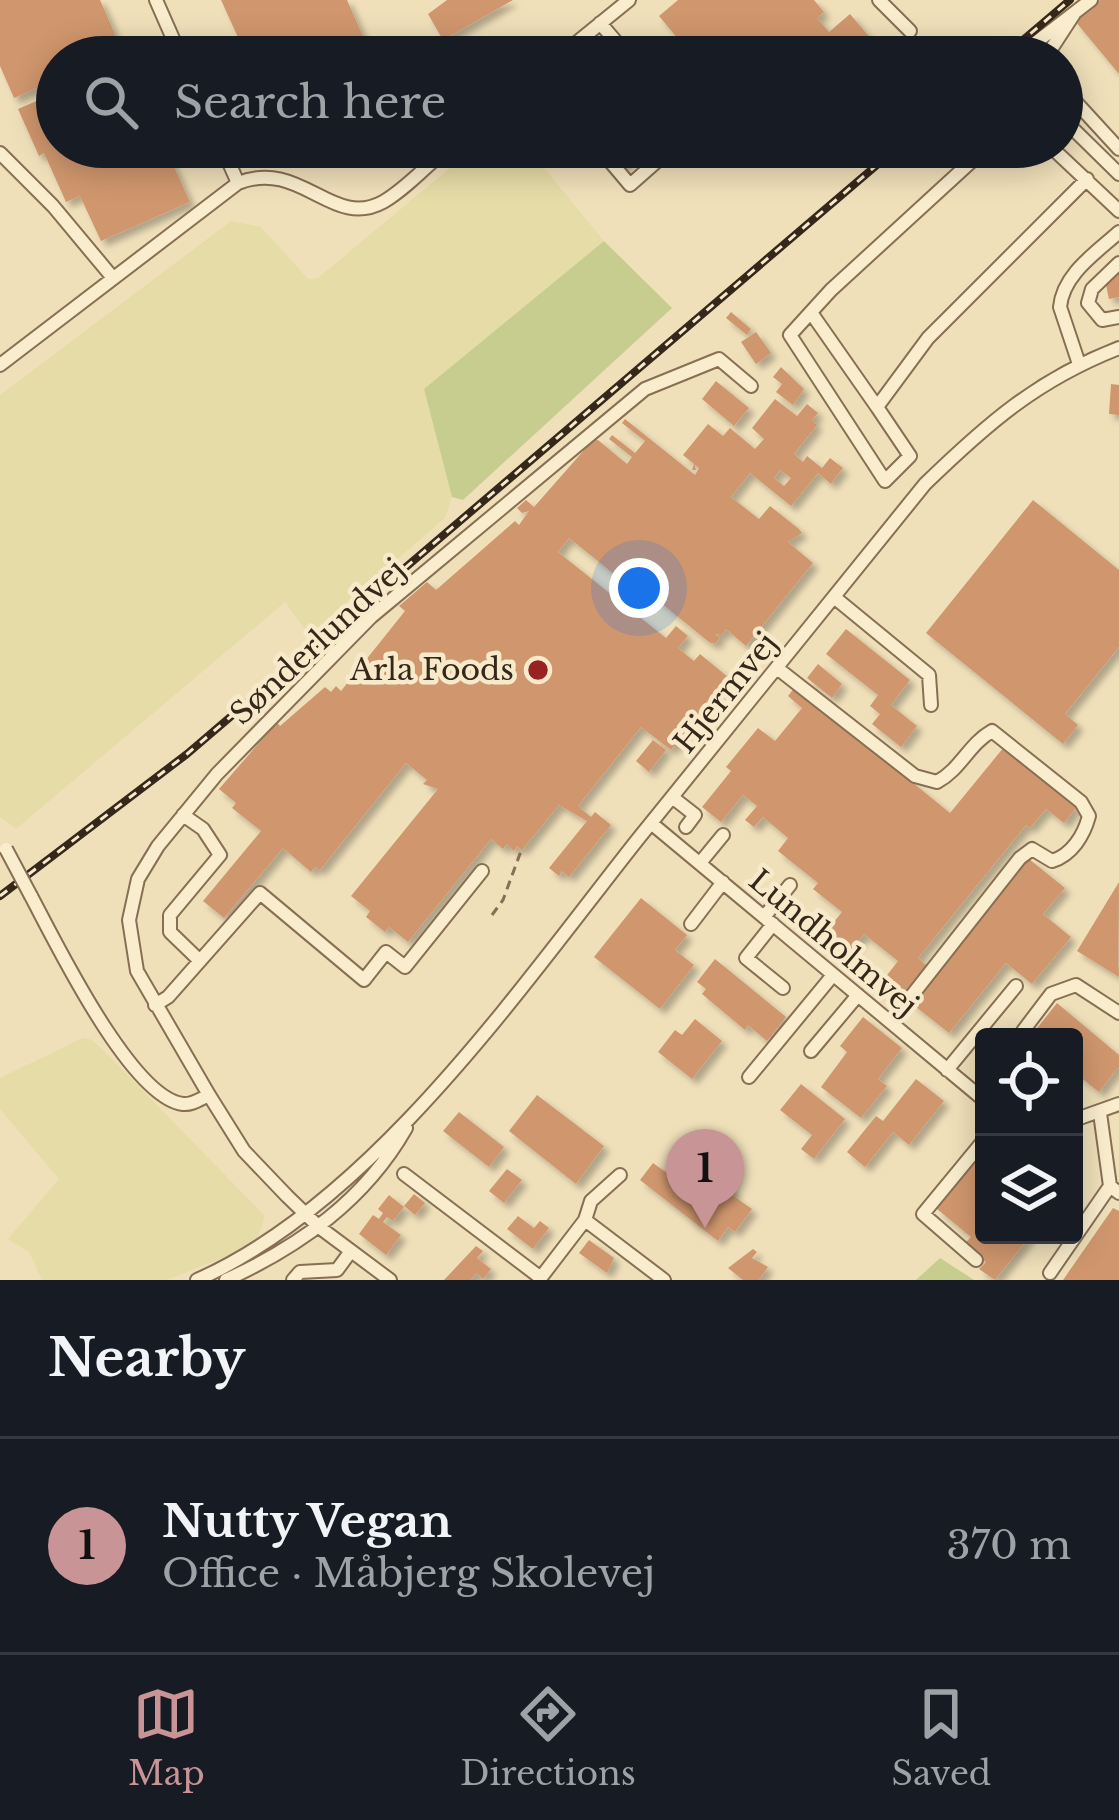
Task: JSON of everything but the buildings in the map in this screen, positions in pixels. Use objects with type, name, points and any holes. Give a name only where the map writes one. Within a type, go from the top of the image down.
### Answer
[{"type":"street","points":[[156,0],[172,36]]},
{"type":"street","points":[[585,36],[629,0]]},
{"type":"street","points":[[879,0],[910,31]]},
{"type":"street","points":[[1045,36],[1090,0]]},
{"type":"street","points":[[1060,36],[1075,13]]},
{"type":"street","points":[[601,23],[609,36]]},
{"type":"street","points":[[1083,110],[1119,149]]},
{"type":"street","points":[[1083,139],[1119,174]]},
{"type":"street","points":[[0,153],[53,206],[113,278]]},
{"type":"street","points":[[231,168],[238,183]]},
{"type":"street","points":[[0,365],[238,183],[267,176],[294,181],[327,201],[350,208],[380,204],[424,168]]},
{"type":"street","points":[[616,168],[630,185],[649,168]]},
{"type":"street","points":[[812,314],[910,457],[884,481],[790,335],[831,290],[964,168]]},
{"type":"street","points":[[1075,168],[1119,212]]},
{"type":"street","points":[[877,407],[928,338],[1087,179]]},
{"type":"street","points":[[1079,364],[1060,297],[1071,277],[1119,232]]},
{"type":"street","points":[[1119,263],[1092,289],[1088,303],[1102,320],[1119,317]]},
{"type":"street","name":"Hjermvej","points":[[197,1280],[244,1260],[306,1214],[412,1117],[925,484],[1023,395],[1119,348]]},
{"type":"street","name":"Sønderlundvej","points":[[389,1280],[319,1227],[244,1151],[155,1005],[132,956],[131,900],[146,863],[231,758],[371,617],[646,389],[719,359],[751,386]]},
{"type":"street","points":[[834,597],[929,675],[931,705]]},
{"type":"street","points":[[777,668],[915,776],[937,782],[955,773],[980,738],[992,731],[1081,802],[1089,815],[1085,831],[1065,858],[1052,861],[1032,849],[1020,858],[891,1022]]},
{"type":"street","points":[[672,797],[694,815],[686,827]]},
{"type":"street","points":[[183,815],[203,829],[220,855],[170,915],[170,932],[200,962]]},
{"type":"street","name":"Lundholmvej","points":[[651,823],[975,1093]]},
{"type":"street","points":[[700,863],[722,835]]},
{"type":"street","points":[[3,845],[97,1022],[155,1088],[180,1104],[209,1095]]},
{"type":"street","points":[[155,1005],[168,997],[260,893],[364,980],[386,952],[405,968],[482,871]]},
{"type":"street","points":[[691,924],[723,882]]},
{"type":"street","points":[[783,988],[746,958],[790,885]]},
{"type":"street","points":[[749,1076],[833,975]]},
{"type":"street","points":[[947,1070],[1016,986]]},
{"type":"street","points":[[1025,1028],[1051,994],[1076,986],[1119,1013]]},
{"type":"street","points":[[812,1051],[858,995]]},
{"type":"street","points":[[1083,1118],[1119,1104]]},
{"type":"street","points":[[1049,1273],[1115,1189],[1100,1113]]},
{"type":"street","name":"Hjermvej","points":[[226,1280],[319,1227],[348,1204],[392,1151],[412,1117]]},
{"type":"street","points":[[975,1151],[923,1214],[976,1260]]},
{"type":"street","points":[[404,1174],[540,1279],[584,1220],[591,1202],[620,1175]]},
{"type":"street","points":[[584,1220],[664,1280]]},
{"type":"street","points":[[293,1280],[300,1272],[337,1270],[351,1251]]},
{"type":"path","points":[[492,915],[503,900],[521,851]]},
{"type":"shaded area","points":[[450,168],[544,168],[604,241],[424,389],[452,497],[445,518],[309,635],[285,602],[16,829],[0,817],[0,395],[231,221],[261,227],[308,279],[318,278]]},
{"type":"shaded area","points":[[83,1038],[106,1053],[265,1216],[258,1237],[237,1252],[167,1280],[42,1280],[29,1252],[8,1239],[59,1179],[0,1109],[0,1078]]},
{"type":"green space","points":[[604,241],[672,308],[463,500],[452,497],[424,389]]},
{"type":"green space","points":[[940,1258],[974,1280],[916,1280]]},
{"type":"railway","points":[[1028,36],[1070,0]]},
{"type":"railway","points":[[0,896],[187,754],[873,168]]},
{"type":"place","name":"Arla Foods","points":[[538,670]]},
{"type":"place","name":"Nutty Vegan","points":[[705,1228]]}]
